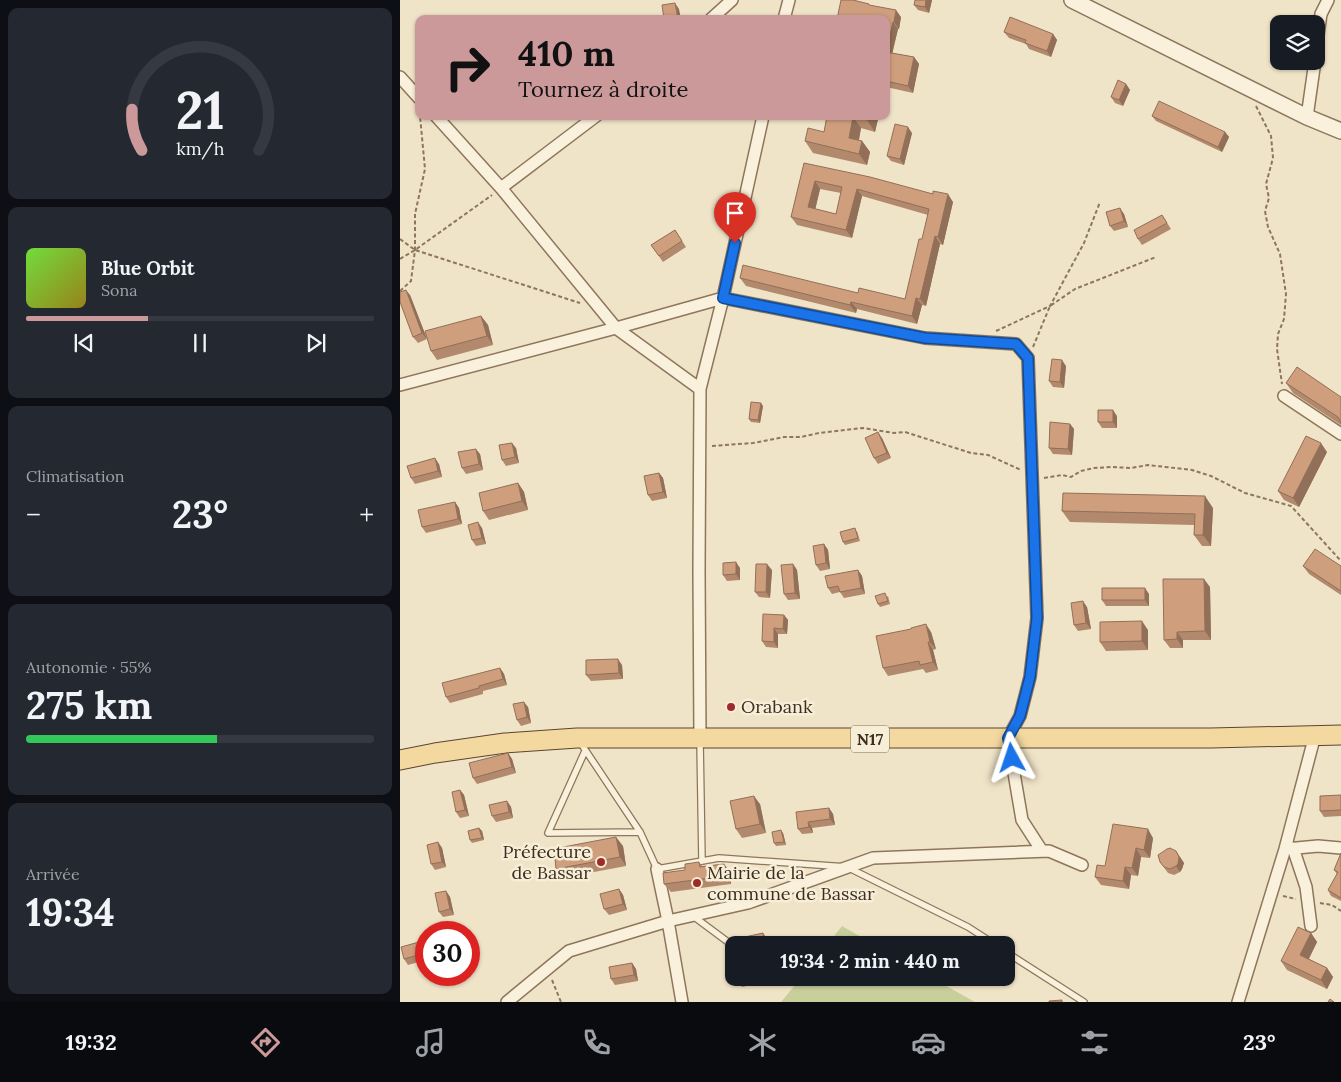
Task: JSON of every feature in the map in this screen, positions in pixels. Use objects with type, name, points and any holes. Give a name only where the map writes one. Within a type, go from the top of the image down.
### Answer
[{"type":"main road","name":"N17","points":[[400,760],[505,743],[581,745],[700,739],[1202,738],[1341,735]]},
{"type":"street","points":[[715,15],[732,0]]},
{"type":"street","points":[[785,15],[788,0]]},
{"type":"street","points":[[1072,0],[1307,117],[1341,131]]},
{"type":"street","points":[[1321,15],[1328,0]]},
{"type":"street","points":[[1307,117],[1314,70]]},
{"type":"street","points":[[400,77],[415,94]]},
{"type":"street","points":[[440,120],[501,188],[616,328],[700,389]]},
{"type":"street","points":[[501,188],[591,120]]},
{"type":"street","points":[[700,739],[700,389],[723,298],[762,120]]},
{"type":"street","points":[[400,385],[723,298],[925,338],[1016,344],[1028,358],[1037,618],[1030,677],[1020,716],[1008,738],[1022,820],[1042,852]]},
{"type":"street","points":[[1284,396],[1341,434]]},
{"type":"street","points":[[1238,1002],[1289,849],[1315,735]]},
{"type":"street","points":[[1289,849],[1318,846],[1341,848]]},
{"type":"street","points":[[1289,849],[1306,887],[1311,926]]},
{"type":"street","points":[[507,1002],[568,952],[668,921],[748,903],[873,858],[1049,851],[1082,865]]},
{"type":"street","points":[[657,869],[682,1002]]},
{"type":"lane","points":[[700,739],[702,861]]},
{"type":"lane","points":[[581,745],[548,833],[640,832]]},
{"type":"lane","points":[[581,745],[640,832],[657,869],[719,858],[847,868],[968,927],[982,936]]},
{"type":"lane","points":[[692,915],[725,940]]},
{"type":"lane","points":[[1015,958],[1084,1002]]},
{"type":"path","points":[[1246,87],[1271,136],[1273,158],[1266,184],[1269,198],[1265,211],[1268,227],[1280,254],[1286,294],[1284,319],[1278,334],[1277,349],[1284,396]]},
{"type":"path","points":[[400,291],[411,282],[415,250],[415,214],[425,169],[420,120]]},
{"type":"path","points":[[400,259],[501,188]]},
{"type":"path","points":[[1028,358],[1050,306],[1084,243],[1100,202]]},
{"type":"path","points":[[400,239],[415,250],[601,309]]},
{"type":"path","points":[[974,341],[1050,306],[1074,289],[1156,257]]},
{"type":"path","points":[[548,969],[561,1002]]},
{"type":"green space","points":[[842,926],[859,936],[834,936]]},
{"type":"green space","points":[[794,986],[946,986],[975,1002],[781,1002]]},
{"type":"building","points":[[841,0],[853,0],[896,10],[890,35],[890,15],[838,15]]},
{"type":"building","points":[[915,0],[926,0],[925,7],[914,5]]},
{"type":"building","points":[[675,3],[677,15],[663,15],[662,5]]},
{"type":"building","points":[[1010,17],[1053,34],[1047,51],[1025,43],[1026,40],[1004,32]]},
{"type":"building","points":[[890,53],[914,57],[908,86],[890,82]]},
{"type":"building","points":[[1118,80],[1126,84],[1119,100],[1111,97]]},
{"type":"building","points":[[1159,101],[1225,132],[1218,147],[1152,116]]},
{"type":"building","points":[[826,120],[852,120],[849,138],[862,141],[859,154],[805,141],[808,128],[824,132]]},
{"type":"building","points":[[895,124],[908,127],[900,159],[887,156]]},
{"type":"building","points":[[804,163],[870,177],[933,194],[933,191],[948,194],[938,237],[935,236],[920,299],[916,298],[912,316],[851,302],[850,305],[740,278],[743,265],[858,293],[859,288],[905,299],[919,239],[922,239],[929,209],[857,189],[846,230],[791,217]],"holes":[[[815,181],[842,187],[836,214],[808,207]]]},
{"type":"building","points":[[1120,208],[1124,221],[1110,226],[1106,212]]},
{"type":"building","points":[[1162,215],[1167,223],[1138,239],[1134,230]]},
{"type":"building","points":[[675,230],[682,241],[659,256],[651,245]]},
{"type":"building","points":[[406,290],[422,333],[413,337],[400,302],[400,292]]},
{"type":"building","points":[[481,316],[487,336],[431,351],[425,331]]},
{"type":"building","points":[[1052,359],[1062,360],[1060,382],[1049,381]]},
{"type":"building","points":[[1297,367],[1341,397],[1341,423],[1338,417],[1286,383]]},
{"type":"building","points":[[751,402],[761,403],[758,420],[749,419]]},
{"type":"building","points":[[1098,410],[1113,410],[1113,422],[1098,422]]},
{"type":"building","points":[[1050,422],[1070,424],[1068,449],[1049,448]]},
{"type":"building","points":[[878,432],[887,453],[874,458],[865,438]]},
{"type":"building","points":[[1306,436],[1321,443],[1293,498],[1278,491]]},
{"type":"building","points":[[512,443],[515,457],[502,460],[499,445]]},
{"type":"building","points":[[476,449],[479,464],[462,468],[458,452]]},
{"type":"building","points":[[435,458],[438,471],[411,478],[407,466]]},
{"type":"building","points":[[659,473],[663,492],[648,495],[644,476]]},
{"type":"building","points":[[518,483],[522,501],[483,511],[479,493]]},
{"type":"building","points":[[1063,493],[1205,496],[1203,535],[1194,535],[1195,514],[1062,511]]},
{"type":"building","points":[[455,502],[458,519],[422,527],[418,510]]},
{"type":"building","points":[[478,522],[482,538],[472,540],[468,525]]},
{"type":"building","points":[[855,528],[858,538],[843,542],[840,532]]},
{"type":"building","points":[[824,544],[826,563],[816,565],[813,546]]},
{"type":"building","points":[[1315,549],[1341,566],[1341,591],[1303,566]]},
{"type":"building","points":[[736,562],[736,574],[723,575],[723,563]]},
{"type":"building","points":[[756,564],[767,564],[766,592],[755,592]]},
{"type":"building","points":[[793,564],[795,593],[784,594],[781,565]]},
{"type":"building","points":[[858,570],[861,588],[840,592],[838,586],[828,588],[825,576]]},
{"type":"building","points":[[1163,579],[1204,579],[1205,631],[1177,632],[1177,639],[1164,640]]},
{"type":"building","points":[[1102,588],[1145,588],[1145,600],[1102,600]]},
{"type":"building","points":[[885,593],[888,601],[878,604],[875,596]]},
{"type":"building","points":[[1083,601],[1086,623],[1074,625],[1071,603]]},
{"type":"building","points":[[763,614],[784,615],[783,629],[774,628],[774,642],[762,641]]},
{"type":"building","points":[[1142,621],[1142,641],[1100,642],[1100,622]]},
{"type":"building","points":[[926,624],[933,662],[920,665],[919,661],[883,668],[876,636]]},
{"type":"building","points":[[618,659],[619,673],[586,675],[586,660]]},
{"type":"building","points":[[500,668],[503,679],[446,697],[442,683]]},
{"type":"building","points":[[524,702],[527,717],[517,720],[513,704]]},
{"type":"building","points":[[508,753],[512,767],[473,778],[469,763]]},
{"type":"building","points":[[460,790],[465,810],[456,812],[452,792]]},
{"type":"building","points":[[1341,795],[1341,810],[1320,811],[1320,796]]},
{"type":"building","points":[[754,796],[760,824],[736,829],[730,801]]},
{"type":"building","points":[[507,801],[509,812],[492,816],[489,805]]},
{"type":"building","points":[[829,808],[830,819],[808,822],[809,827],[798,829],[796,812]]},
{"type":"building","points":[[1113,824],[1148,829],[1144,850],[1136,848],[1132,868],[1125,867],[1123,881],[1095,877],[1097,865],[1105,866]]},
{"type":"building","points":[[479,828],[482,838],[470,840],[468,831]]},
{"type":"building","points":[[781,830],[784,842],[774,843],[772,832]]},
{"type":"building","points":[[616,837],[620,857],[556,869],[555,859],[560,858],[558,848]]},
{"type":"building","points":[[438,842],[442,862],[431,864],[427,845]]},
{"type":"building","points":[[1170,848],[1176,851],[1179,857],[1178,864],[1170,869],[1164,867],[1158,855]]},
{"type":"building","points":[[1341,853],[1341,898],[1328,890],[1338,872],[1334,870]]},
{"type":"building","points":[[699,862],[700,867],[724,864],[725,876],[664,884],[663,873],[685,870],[685,864]]},
{"type":"building","points":[[619,889],[623,904],[604,909],[600,894]]},
{"type":"building","points":[[446,891],[450,909],[439,912],[435,893]]},
{"type":"building","points":[[1298,927],[1311,933],[1300,955],[1327,968],[1321,980],[1281,961]]},
{"type":"building","points":[[763,933],[764,936],[749,936]]},
{"type":"building","points":[[415,943],[415,956],[404,959],[401,947]]},
{"type":"building","points":[[632,963],[634,975],[611,979],[609,967]]},
{"type":"building","points":[[1062,1000],[1062,1002],[1049,1002],[1049,1001]]},
{"type":"place","name":"Orabank","points":[[731,707]]},
{"type":"place","name":"Préfecture de Bassar","points":[[601,862]]},
{"type":"place","name":"Mairie de la commune de Bassar","points":[[697,883]]},
{"type":"route","points":[[735,243],[723,298],[925,338],[1016,344],[1028,358],[1037,618],[1030,677],[1020,716],[1008,738],[1012,758]]}]
